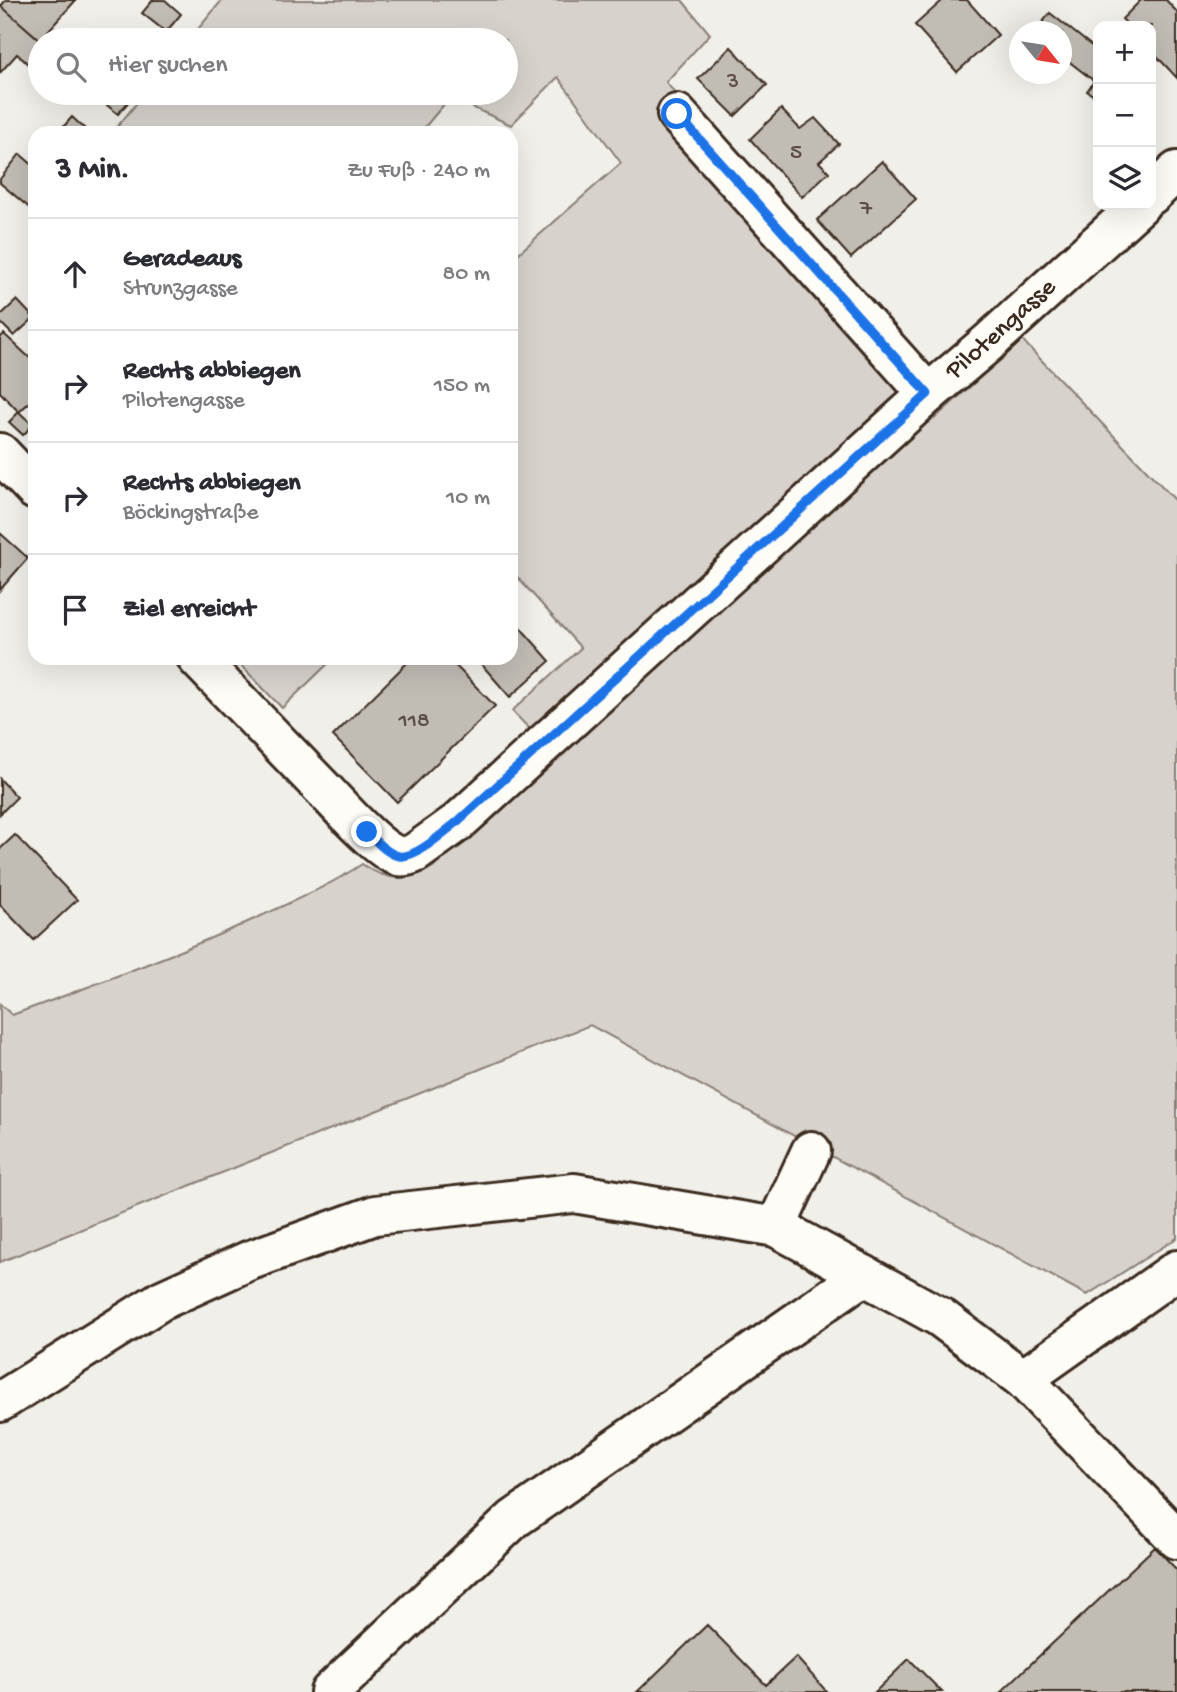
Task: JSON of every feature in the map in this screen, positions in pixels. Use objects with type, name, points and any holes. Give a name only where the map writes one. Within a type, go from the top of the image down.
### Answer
[{"type":"street","points":[[677,114],[928,394]]},
{"type":"street","points":[[1156,190],[1177,171]]},
{"type":"street","name":"Pilotengasse","points":[[204,665],[344,811],[387,850],[398,856],[409,855],[457,822],[1134,210]]},
{"type":"street","points":[[0,453],[28,483]]},
{"type":"street","points":[[776,1227],[811,1151]]},
{"type":"street","points":[[0,1402],[162,1300],[248,1261],[375,1215],[574,1193],[776,1227],[940,1317],[1023,1379],[1177,1539]]},
{"type":"street","points":[[1023,1379],[1177,1270]]},
{"type":"street","points":[[330,1692],[514,1519],[864,1275]]},
{"type":"shaded area","points":[[222,0],[682,0],[710,34],[666,82],[686,107],[662,128],[934,419],[1022,340],[1177,502],[1177,1238],[1087,1295],[590,1025],[0,1262],[0,1004],[12,1015],[138,968],[287,904],[362,864],[380,874],[397,878],[415,876],[433,867],[556,756],[512,711],[581,648],[518,578],[518,254],[621,163],[558,77],[511,125],[467,105],[518,105],[518,28],[199,28]]},
{"type":"shaded area","points":[[135,105],[443,105],[426,126],[118,126]]},
{"type":"shaded area","points":[[241,665],[327,665],[282,708]]},
{"type":"building","points":[[6,0],[76,0],[51,28],[28,30],[1,6]]},
{"type":"building","points":[[153,0],[165,0],[181,14],[169,28],[161,28],[142,13]]},
{"type":"building","points":[[943,0],[967,0],[998,35],[957,72],[915,25]]},
{"type":"building","points":[[1141,0],[1166,0],[1177,12],[1177,78],[1156,55],[1156,21],[1122,19]]},
{"type":"building","points":[[0,7],[28,30],[28,64],[17,54],[0,73]]},
{"type":"building","points":[[1050,13],[1060,21],[1044,21]]},
{"type":"building","points":[[1072,30],[1093,47],[1093,80],[1072,64]]},
{"type":"building","points":[[731,47],[767,85],[735,116],[698,79]]},
{"type":"building","points":[[1093,82],[1093,95],[1087,91]]},
{"type":"building","points":[[107,105],[126,105],[118,114]]},
{"type":"building","points":[[781,109],[800,129],[815,118],[839,144],[819,162],[829,172],[802,197],[750,139]]},
{"type":"building","points":[[72,117],[82,126],[64,126]]},
{"type":"building","points":[[20,154],[28,161],[28,207],[0,183],[0,179]]},
{"type":"building","points":[[882,161],[916,199],[851,258],[817,220]]},
{"type":"building","points":[[17,300],[28,312],[28,323],[14,336],[0,322],[0,316]]},
{"type":"building","points":[[4,334],[28,356],[28,404],[19,412],[0,392],[0,338]]},
{"type":"building","points":[[19,412],[28,420],[28,430],[23,435],[9,422]]},
{"type":"building","points":[[0,533],[28,558],[0,590]]},
{"type":"building","points":[[518,625],[550,661],[510,697],[482,665],[518,665]]},
{"type":"building","points":[[405,665],[455,665],[495,706],[397,802],[333,736]]},
{"type":"building","points":[[0,779],[17,797],[0,814]]},
{"type":"building","points":[[15,835],[77,900],[34,940],[0,905],[0,849]]},
{"type":"building","points":[[1155,1547],[1177,1570],[1177,1692],[1001,1692]]},
{"type":"building","points":[[707,1625],[766,1685],[796,1657],[827,1692],[637,1692]]},
{"type":"building","points":[[909,1659],[942,1692],[875,1692]]},
{"type":"route","points":[[367,832],[387,850],[402,856],[415,853],[457,822],[928,394],[677,114]]}]
